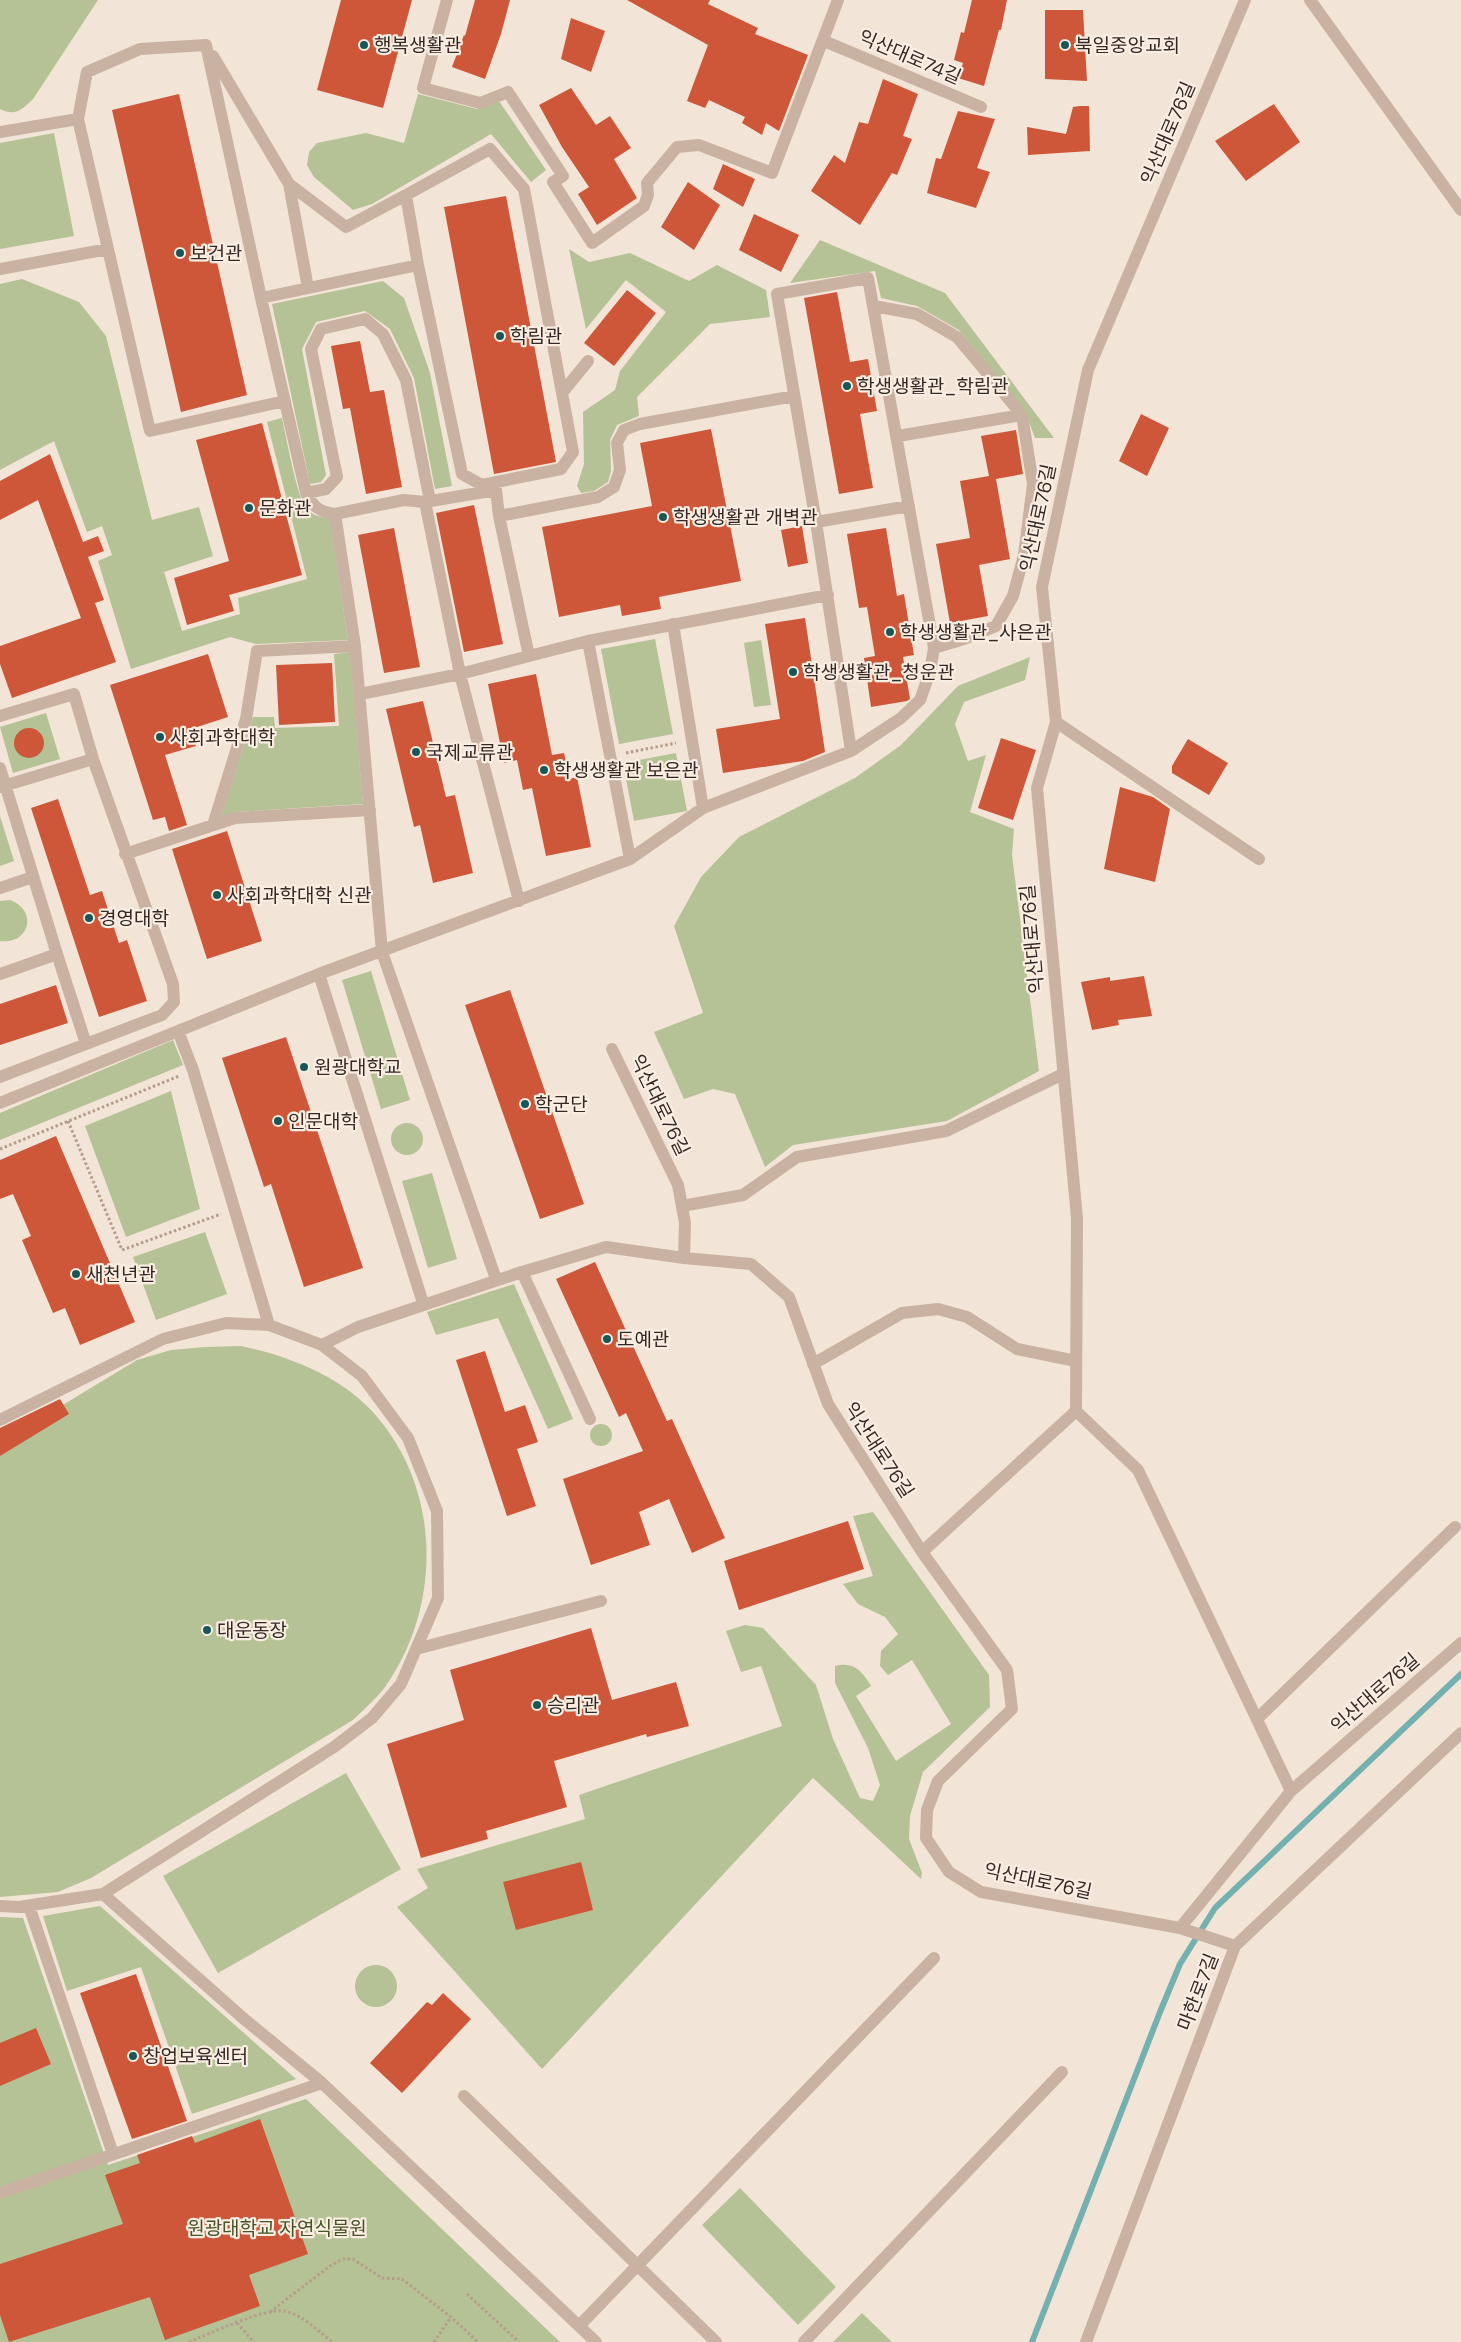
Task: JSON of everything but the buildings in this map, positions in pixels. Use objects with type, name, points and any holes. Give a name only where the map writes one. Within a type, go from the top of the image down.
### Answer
[{"type":"street","points":[[447,0],[423,88],[480,103],[508,92],[563,176],[553,182],[592,243],[644,206],[648,195],[647,183],[677,147],[699,145],[772,173],[824,41],[838,0]]},
{"type":"street","name":"익산대로76길","points":[[1076,1411],[1077,1218],[1037,788],[1056,722],[1042,586],[1088,370],[1244,0]]},
{"type":"street","points":[[1310,0],[1461,210]]},
{"type":"street","name":"익산대로74길","points":[[824,41],[981,107]]},
{"type":"street","points":[[206,45],[140,49],[87,72],[78,119],[150,431],[285,401]]},
{"type":"street","points":[[206,45],[289,184],[308,288]]},
{"type":"street","points":[[206,45],[261,298],[306,493],[311,504],[321,512],[335,514],[404,500],[427,501],[496,490],[499,516],[529,656]]},
{"type":"street","points":[[0,132],[78,119]]},
{"type":"street","points":[[289,184],[346,227],[490,149],[524,189],[574,452],[561,469],[482,485],[462,474],[418,265],[406,195]]},
{"type":"street","points":[[0,269],[108,248]]},
{"type":"street","points":[[261,298],[418,265]]},
{"type":"street","points":[[0,1103],[319,974],[630,859],[703,808],[852,752],[895,723],[920,700],[930,672],[934,648],[898,436],[868,278],[777,294],[828,595],[852,752]]},
{"type":"street","points":[[874,306],[916,314],[957,337],[1022,415],[1033,484],[1024,555],[1013,596],[996,626],[964,640],[934,648]]},
{"type":"street","points":[[306,493],[326,490],[337,477],[311,349],[321,329],[365,320],[384,334],[406,380],[460,674],[519,901]]},
{"type":"street","points":[[562,394],[588,361]]},
{"type":"street","points":[[499,516],[598,497],[614,487],[620,470],[617,444],[624,430],[640,424],[794,396]]},
{"type":"street","points":[[898,436],[1022,415]]},
{"type":"street","points":[[816,522],[910,506]]},
{"type":"street","points":[[335,514],[355,646],[382,952],[496,1279]]},
{"type":"street","points":[[360,694],[460,674],[588,641],[828,595]]},
{"type":"street","points":[[673,624],[703,808]]},
{"type":"street","points":[[588,641],[630,859]]},
{"type":"street","points":[[213,825],[246,719],[257,651],[355,646]]},
{"type":"street","points":[[0,716],[74,694],[93,759],[173,984],[174,1002],[162,1015],[0,1077]]},
{"type":"street","points":[[1056,722],[1259,859]]},
{"type":"street","points":[[3,786],[93,759]]},
{"type":"street","points":[[0,768],[3,786],[86,1044]]},
{"type":"street","points":[[126,854],[235,818],[370,810]]},
{"type":"street","points":[[0,888],[33,877]]},
{"type":"street","points":[[0,974],[57,954]]},
{"type":"street","points":[[319,974],[422,1304]]},
{"type":"street","points":[[178,1031],[193,1070],[270,1325]]},
{"type":"street","name":"익산대로76길","points":[[612,1049],[678,1185],[685,1223],[684,1258]]},
{"type":"street","points":[[682,1206],[743,1195],[797,1157],[946,1131],[1063,1074]]},
{"type":"street","name":"익산대로76길","points":[[322,1345],[358,1327],[422,1304],[496,1279],[606,1247],[684,1258],[751,1264],[789,1298],[828,1404],[922,1552],[1007,1670],[1012,1709],[938,1781],[926,1810],[926,1838],[949,1872],[981,1892],[1182,1929],[1235,1946]]},
{"type":"street","points":[[522,1272],[590,1419]]},
{"type":"street","points":[[813,1364],[902,1313],[938,1309],[967,1317],[1017,1349],[1076,1361]]},
{"type":"street","points":[[0,1420],[163,1338],[226,1323],[270,1325],[322,1345],[362,1376],[408,1438],[437,1511],[438,1598],[401,1684],[372,1718],[334,1748],[103,1894],[30,1906],[0,1906]]},
{"type":"street","points":[[922,1552],[1076,1411],[1138,1470],[1291,1791]]},
{"type":"street","points":[[1257,1719],[1455,1527]]},
{"type":"street","points":[[416,1649],[601,1601]]},
{"type":"street","name":"익산대로76길","points":[[1182,1929],[1291,1791],[1461,1643]]},
{"type":"street","name":"마한로7길","points":[[1086,2342],[1235,1946],[1461,1733]]},
{"type":"street","points":[[103,1894],[243,2018],[322,2083],[596,2342]]},
{"type":"street","points":[[30,1906],[113,2154]]},
{"type":"street","points":[[579,2326],[934,1958]]},
{"type":"street","points":[[804,2342],[1062,2072]]},
{"type":"street","points":[[0,2193],[322,2083]]},
{"type":"street","points":[[464,2096],[716,2342]]},
{"type":"path","points":[[609,756],[692,740]]},
{"type":"path","points":[[0,1149],[193,1070]]},
{"type":"path","points":[[68,1121],[122,1250],[235,1209]]},
{"type":"path","points":[[270,2312],[330,2266],[343,2259],[353,2259],[382,2278],[402,2279],[451,2317],[478,2342]]},
{"type":"path","points":[[467,2294],[519,2342]]},
{"type":"path","points":[[189,2342],[270,2312],[283,2311],[297,2316],[332,2342]]},
{"type":"path","points":[[434,2342],[451,2317]]},
{"type":"path","points":[[237,2323],[254,2342]]},
{"type":"green space","points":[[0,0],[98,0],[33,99],[22,109],[14,112],[0,109]]},
{"type":"green space","points":[[418,94],[477,109],[499,101],[546,170],[531,182],[491,134],[372,204],[353,210],[314,177],[307,165],[309,152],[317,143],[366,133],[404,143]]},
{"type":"green space","points":[[54,133],[74,236],[0,249],[0,143]]},
{"type":"green space","points":[[820,240],[945,293],[1054,438],[1035,438],[1025,411],[959,330],[917,306],[881,298],[875,271],[790,283]]},
{"type":"green space","points":[[569,249],[589,262],[630,253],[689,281],[717,265],[766,290],[770,317],[710,324],[637,397],[639,416],[617,425],[610,440],[611,471],[608,482],[594,491],[581,493],[577,486],[584,464],[583,412],[615,390],[620,371],[666,312],[626,280],[586,329]]},
{"type":"green space","points":[[22,279],[79,302],[106,336],[152,520],[199,507],[213,556],[164,572],[182,631],[240,614],[238,598],[307,579],[267,422],[282,418],[303,502],[311,513],[320,517],[330,518],[348,640],[256,644],[230,637],[131,669],[98,561],[112,555],[102,526],[87,532],[54,441],[0,470],[0,284]]},
{"type":"green space","points":[[383,281],[404,298],[430,373],[452,486],[435,489],[414,378],[390,329],[365,311],[316,322],[302,349],[326,475],[321,482],[310,484],[272,304]]},
{"type":"green space","points":[[655,639],[673,734],[619,744],[601,649]]},
{"type":"green space","points":[[761,640],[771,705],[754,707],[744,643]]},
{"type":"green space","points":[[350,652],[363,804],[235,812],[221,818],[253,717],[274,717],[275,728],[339,726],[334,654]]},
{"type":"green space","points":[[1030,657],[1025,680],[964,702],[955,724],[968,761],[986,755],[970,812],[1014,829],[1012,855],[1039,1071],[947,1121],[793,1145],[765,1167],[735,1094],[713,1089],[684,1099],[654,1032],[703,1013],[674,926],[701,877],[739,837],[855,778],[901,745],[958,686]]},
{"type":"green space","points":[[46,713],[60,759],[13,773],[0,727]]},
{"type":"green space","points":[[676,753],[687,811],[634,821],[623,763]]},
{"type":"green space","points":[[0,816],[14,861],[0,866]]},
{"type":"green space","points":[[10,900],[19,905],[24,911],[27,918],[27,926],[18,938],[10,941],[0,941],[0,901]]},
{"type":"green space","points":[[371,971],[410,1100],[381,1109],[342,980]]},
{"type":"green space","points":[[173,1040],[183,1065],[0,1140],[0,1113]]},
{"type":"green space","points":[[171,1091],[200,1209],[126,1237],[85,1126]]},
{"type":"green space","points":[[407,1123],[413,1124],[418,1128],[422,1133],[422,1145],[418,1150],[413,1154],[407,1155],[401,1154],[396,1150],[392,1145],[391,1139],[392,1133],[396,1128],[401,1124]]},
{"type":"green space","points":[[432,1173],[457,1259],[428,1268],[402,1181]]},
{"type":"green space","points":[[205,1232],[227,1294],[156,1320],[133,1257]]},
{"type":"green space","points":[[514,1284],[573,1419],[548,1429],[498,1318],[436,1335],[427,1312]]},
{"type":"green space","name":"대운동장","points":[[241,1346],[294,1361],[328,1377],[358,1398],[371,1410],[394,1440],[411,1474],[422,1509],[426,1546],[425,1583],[417,1620],[404,1655],[385,1687],[353,1720],[91,1878],[58,1892],[0,1897],[0,1443],[137,1360],[171,1350]]},
{"type":"green space","points":[[601,1424],[609,1427],[612,1435],[609,1443],[601,1446],[593,1443],[590,1435],[593,1427]]},
{"type":"green space","points":[[873,1512],[989,1675],[990,1707],[923,1772],[910,1816],[909,1839],[922,1873],[921,1879],[813,1778],[542,2069],[397,1907],[428,1888],[417,1869],[585,1819],[579,1795],[782,1726],[761,1666],[741,1672],[726,1631],[745,1625],[763,1628],[816,1685],[833,1739],[860,1798],[873,1801],[880,1785],[868,1748],[835,1683],[835,1666],[847,1665],[857,1668],[868,1681],[871,1686],[856,1696],[896,1761],[951,1724],[912,1660],[888,1675],[880,1666],[881,1651],[898,1634],[885,1617],[858,1604],[843,1584],[873,1576],[853,1516]]},
{"type":"green space","points":[[346,1773],[401,1869],[218,1973],[163,1876]]},
{"type":"green space","points":[[100,1906],[296,2079],[192,2114],[141,1967],[67,1991],[43,1916]]},
{"type":"green space","name":"원광대학교 자연식물원","points":[[0,1917],[23,1918],[108,2165],[306,2099],[560,2342],[0,2342]]},
{"type":"green space","points":[[380,1965],[388,1968],[394,1974],[397,1986],[394,1998],[388,2004],[372,2007],[364,2004],[358,1998],[355,1982],[358,1974],[364,1968]]},
{"type":"green space","points":[[740,2188],[836,2287],[798,2325],[702,2225]]},
{"type":"green space","points":[[862,2313],[892,2342],[833,2342]]},
{"type":"waterway","points":[[1032,2342],[1180,1964],[1215,1908],[1461,1674]]},
{"type":"place","name":"행복생활관","points":[[364,45]]},
{"type":"place","name":"북일중앙교회","points":[[1065,45]]},
{"type":"place","name":"보건관","points":[[180,253]]},
{"type":"place","name":"학림관","points":[[500,336]]},
{"type":"place","name":"학생생활관_학림관","points":[[847,386]]},
{"type":"place","name":"문화관","points":[[249,508]]},
{"type":"place","name":"학생생활관 개벽관","points":[[663,517]]},
{"type":"place","name":"학생생활관_사은관","points":[[890,632]]},
{"type":"place","name":"학생생활관_청운관","points":[[793,672]]},
{"type":"place","name":"사회과학대학","points":[[160,737]]},
{"type":"place","name":"국제교류관","points":[[416,752]]},
{"type":"place","name":"학생생활관 보은관","points":[[544,770]]},
{"type":"place","name":"사회과학대학 신관","points":[[217,895]]},
{"type":"place","name":"경영대학","points":[[89,918]]},
{"type":"place","name":"원광대학교","points":[[304,1067]]},
{"type":"place","name":"학군단","points":[[525,1104]]},
{"type":"place","name":"인문대학","points":[[278,1121]]},
{"type":"place","name":"새천년관","points":[[76,1274]]},
{"type":"place","name":"도예관","points":[[607,1339]]},
{"type":"place","name":"대운동장","points":[[207,1630]]},
{"type":"place","name":"승리관","points":[[537,1705]]},
{"type":"place","name":"창업보육센터","points":[[133,2056]]}]
